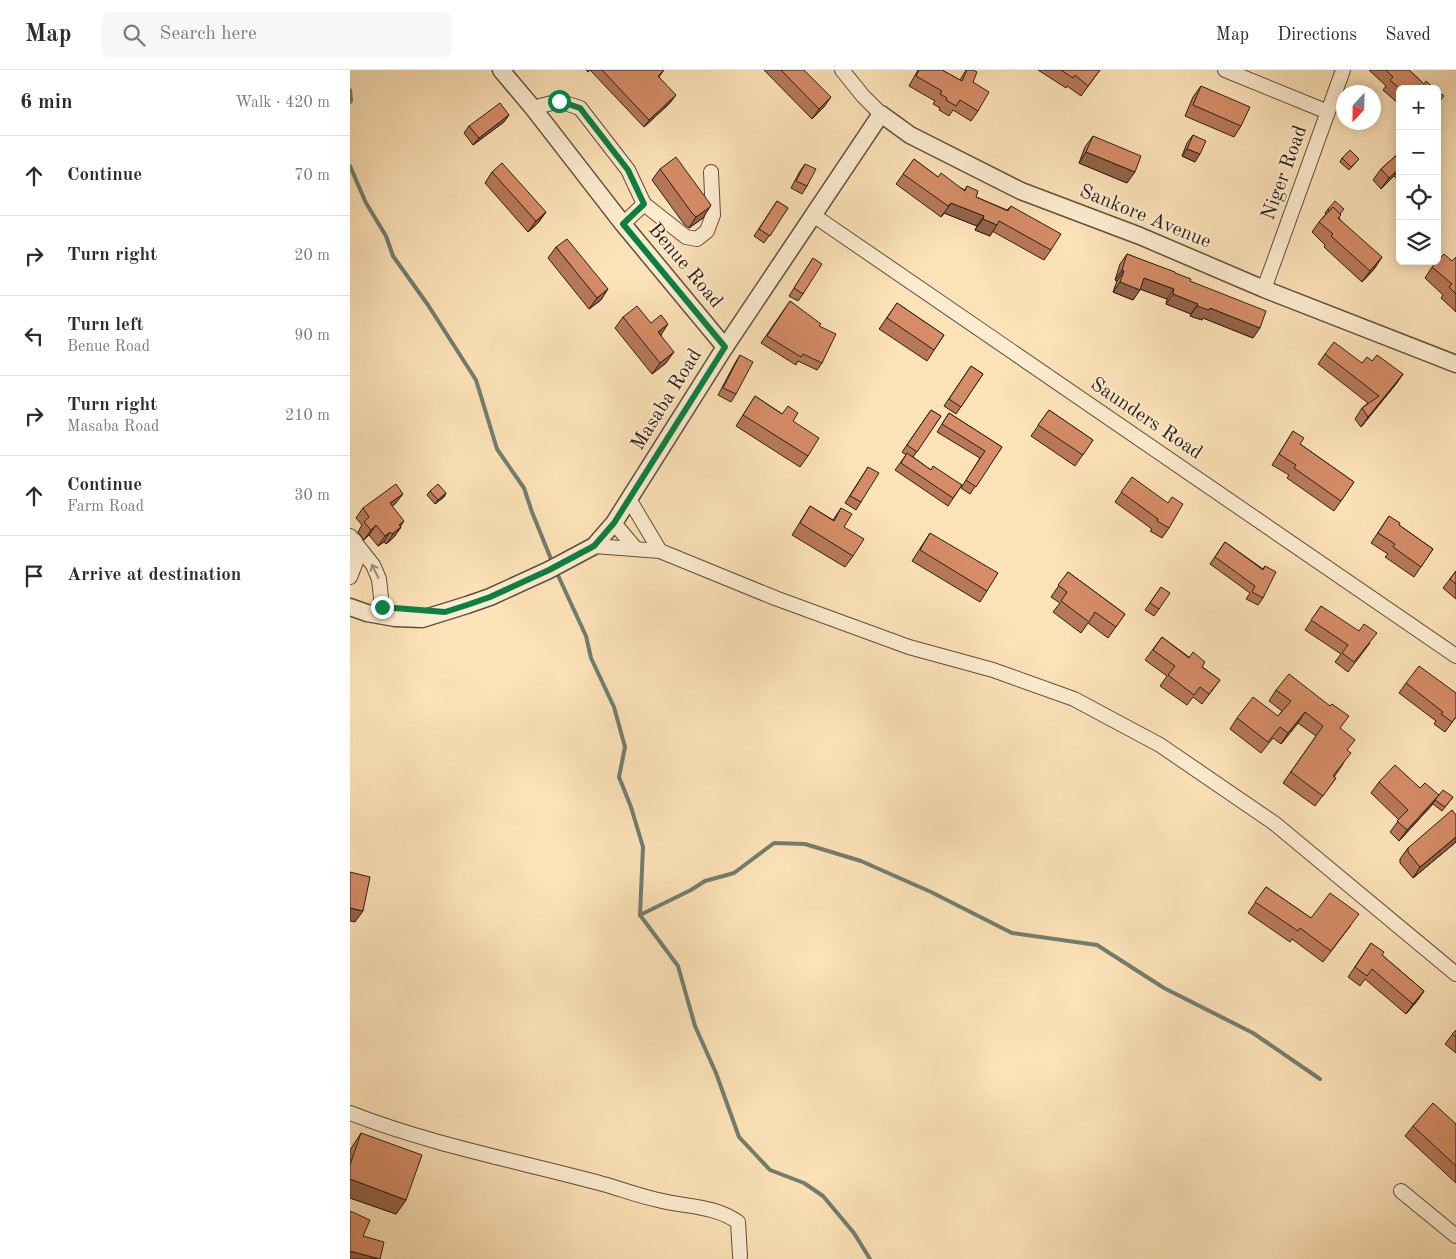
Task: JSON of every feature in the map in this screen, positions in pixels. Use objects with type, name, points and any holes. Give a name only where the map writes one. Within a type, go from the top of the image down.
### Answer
[{"type":"street","name":"Benue Road","points":[[501,70],[534,108],[623,224],[725,347]]},
{"type":"street","name":"Sankore Avenue","points":[[842,70],[863,96],[881,114],[910,135],[1022,190],[1140,236],[1264,289],[1456,364]]},
{"type":"street","points":[[1225,70],[1328,112]]},
{"type":"street","name":"Niger Road","points":[[1264,289],[1343,70]]},
{"type":"street","points":[[534,108],[559,101],[580,108],[628,170],[644,204],[686,238],[697,239],[708,231],[713,215],[711,172]]},
{"type":"street","name":"Masaba Road","points":[[350,607],[367,613],[395,618],[422,619],[490,597],[549,570],[594,546],[614,523],[725,347],[881,114]]},
{"type":"street","points":[[623,224],[644,204]]},
{"type":"street","name":"Saunders Road","points":[[813,215],[1456,656]]},
{"type":"street","points":[[629,499],[660,550]]},
{"type":"street","points":[[614,523],[636,549]]},
{"type":"street","points":[[350,576],[356,562],[352,538]]},
{"type":"street","points":[[352,538],[373,565],[379,579],[382,607]]},
{"type":"street","points":[[594,546],[660,550],[774,598],[909,646],[993,670],[1074,699],[1160,745],[1274,823],[1456,974]]},
{"type":"street","points":[[350,597],[382,607],[445,612]]},
{"type":"street","points":[[350,1113],[390,1128],[605,1184],[659,1201],[718,1211],[738,1222],[740,1256]]},
{"type":"street","points":[[1401,1191],[1456,1236]]},
{"type":"building","points":[[602,70],[664,70],[658,76],[676,95],[649,120]]},
{"type":"building","points":[[781,70],[804,70],[831,97],[819,109]]},
{"type":"building","points":[[919,70],[942,70],[962,81],[967,70],[973,70],[977,72],[973,82],[989,92],[978,111],[960,100],[956,106],[940,94],[942,91],[916,76]]},
{"type":"building","points":[[1061,70],[1100,70],[1088,86],[1075,75],[1073,78]]},
{"type":"building","points":[[1386,70],[1409,70],[1424,84],[1426,81],[1430,85],[1396,85],[1390,80],[1393,77]]},
{"type":"building","points":[[1201,86],[1250,107],[1241,126],[1193,105]]},
{"type":"building","points":[[500,103],[509,115],[479,138],[469,126]]},
{"type":"building","points":[[1193,135],[1206,141],[1200,154],[1187,149]]},
{"type":"building","points":[[1093,136],[1141,156],[1135,172],[1086,152]]},
{"type":"building","points":[[1350,150],[1359,159],[1351,167],[1342,158]]},
{"type":"building","points":[[1396,156],[1396,172],[1389,178],[1381,169]]},
{"type":"building","points":[[676,157],[711,205],[696,217],[660,169]]},
{"type":"building","points":[[914,159],[938,177],[941,173],[965,191],[967,186],[978,191],[976,197],[1008,211],[1011,206],[1061,234],[1051,250],[999,221],[997,225],[983,219],[984,216],[951,203],[948,206],[903,174]]},
{"type":"building","points":[[502,163],[546,212],[536,221],[492,172]]},
{"type":"building","points":[[805,164],[816,169],[807,186],[796,181]]},
{"type":"building","points":[[777,201],[788,208],[770,236],[759,229]]},
{"type":"building","points":[[1335,201],[1344,209],[1340,214],[1333,207],[1329,211],[1328,209]]},
{"type":"building","points":[[1333,207],[1341,215],[1338,218],[1382,257],[1370,271],[1331,236],[1333,234],[1319,222]]},
{"type":"building","points":[[567,239],[608,289],[597,298],[556,247]]},
{"type":"building","points":[[1127,254],[1175,272],[1191,279],[1190,281],[1266,311],[1260,328],[1210,308],[1209,310],[1197,306],[1198,304],[1173,294],[1174,289],[1144,278],[1140,290],[1120,282]]},
{"type":"building","points":[[1444,254],[1452,261],[1456,257],[1456,294],[1449,287],[1452,284],[1432,267],[1434,265],[1441,265],[1441,257]]},
{"type":"building","points":[[813,258],[822,264],[803,294],[794,288]]},
{"type":"building","points":[[790,301],[821,324],[819,326],[836,334],[822,363],[803,354],[801,357],[767,336]]},
{"type":"building","points":[[897,303],[944,335],[934,350],[887,318]]},
{"type":"building","points":[[637,306],[651,323],[661,315],[668,324],[658,332],[674,352],[660,363],[623,317]]},
{"type":"building","points":[[1334,342],[1362,363],[1367,357],[1372,361],[1377,355],[1403,374],[1368,417],[1362,408],[1379,396],[1325,354]]},
{"type":"building","points":[[740,355],[753,362],[736,394],[723,388]]},
{"type":"building","points":[[971,366],[983,374],[961,407],[949,399]]},
{"type":"building","points":[[755,396],[782,414],[788,406],[798,413],[793,421],[819,438],[808,456],[743,415]]},
{"type":"building","points":[[931,410],[941,416],[917,452],[907,445]]},
{"type":"building","points":[[1049,410],[1093,440],[1083,455],[1038,425]]},
{"type":"building","points":[[949,413],[1002,447],[976,487],[966,480],[985,451],[942,424]]},
{"type":"building","points":[[1293,431],[1304,438],[1300,444],[1354,482],[1341,501],[1294,468],[1296,465],[1279,454]]},
{"type":"building","points":[[907,453],[931,470],[933,466],[962,485],[953,498],[901,463]]},
{"type":"building","points":[[868,467],[879,473],[861,502],[850,496]]},
{"type":"building","points":[[1132,477],[1168,503],[1172,497],[1183,504],[1169,528],[1157,521],[1158,519],[1121,492]]},
{"type":"building","points":[[396,484],[403,494],[390,503],[404,521],[399,525],[401,527],[392,534],[390,532],[385,536],[376,525],[371,530],[364,522],[369,517],[363,508]]},
{"type":"building","points":[[438,484],[446,493],[438,500],[430,491]]},
{"type":"building","points":[[810,506],[834,521],[841,508],[852,514],[844,527],[864,539],[853,556],[800,523]]},
{"type":"building","points":[[1389,516],[1433,549],[1421,567],[1393,547],[1395,544],[1378,533]]},
{"type":"building","points":[[930,533],[998,573],[987,591],[920,550]]},
{"type":"building","points":[[1225,542],[1263,570],[1265,566],[1276,572],[1263,598],[1252,592],[1255,586],[1215,557]]},
{"type":"building","points":[[1456,571],[1456,584],[1450,579]]},
{"type":"building","points":[[1068,572],[1125,614],[1116,627],[1095,612],[1089,622],[1061,601],[1067,592],[1058,585]]},
{"type":"building","points":[[1161,587],[1170,593],[1159,609],[1150,603]]},
{"type":"building","points":[[1321,606],[1359,631],[1364,624],[1377,633],[1354,662],[1342,653],[1348,645],[1311,620]]},
{"type":"building","points":[[1162,637],[1189,658],[1193,652],[1205,662],[1202,667],[1220,680],[1209,694],[1200,687],[1194,695],[1168,675],[1175,666],[1153,650]]},
{"type":"building","points":[[1419,666],[1456,693],[1456,717],[1452,722],[1441,714],[1443,712],[1406,683]]},
{"type":"building","points":[[1289,674],[1330,706],[1332,704],[1349,716],[1340,728],[1355,740],[1347,750],[1351,753],[1333,776],[1336,778],[1323,796],[1291,772],[1323,726],[1305,712],[1288,733],[1280,727],[1268,742],[1237,718],[1253,697],[1278,716],[1291,701],[1276,690]]},
{"type":"building","points":[[1395,765],[1420,788],[1425,783],[1439,795],[1407,830],[1397,821],[1408,810],[1379,782]]},
{"type":"building","points":[[1443,790],[1453,797],[1445,807],[1435,800]]},
{"type":"building","points":[[1452,810],[1456,815],[1456,837],[1420,867],[1408,852],[1408,848]]},
{"type":"building","points":[[350,872],[370,877],[363,911],[350,908]]},
{"type":"building","points":[[1266,887],[1311,918],[1330,893],[1359,914],[1331,951],[1300,928],[1298,931],[1255,902]]},
{"type":"building","points":[[1371,943],[1384,952],[1382,955],[1424,991],[1413,1004],[1372,969],[1367,976],[1355,967]]},
{"type":"building","points":[[1433,1103],[1456,1124],[1456,1166],[1413,1126]]},
{"type":"building","points":[[361,1133],[422,1155],[406,1200],[350,1179],[350,1165]]},
{"type":"building","points":[[350,1211],[370,1220],[363,1236],[384,1242],[380,1259],[350,1251]]},
{"type":"waterway","points":[[350,90],[350,102]]},
{"type":"waterway","points":[[350,166],[366,203],[386,236],[393,256],[428,305],[476,380],[497,449],[524,488],[553,564]]},
{"type":"waterway","points":[[556,571],[586,636],[591,658],[614,707],[625,747],[619,777],[631,807],[643,847],[640,915],[678,966],[695,1026],[716,1073],[739,1137],[770,1170],[804,1183],[823,1196],[854,1233],[870,1259]]},
{"type":"waterway","points":[[640,915],[705,881],[734,873],[774,843],[805,844],[861,861],[931,892],[1012,933],[1097,945],[1164,988],[1253,1033],[1320,1079]]},
{"type":"route","points":[[382,607],[427,609],[445,612],[490,597],[549,570],[594,546],[614,523],[725,347],[623,224],[644,204],[628,170],[580,108],[559,101]]}]
